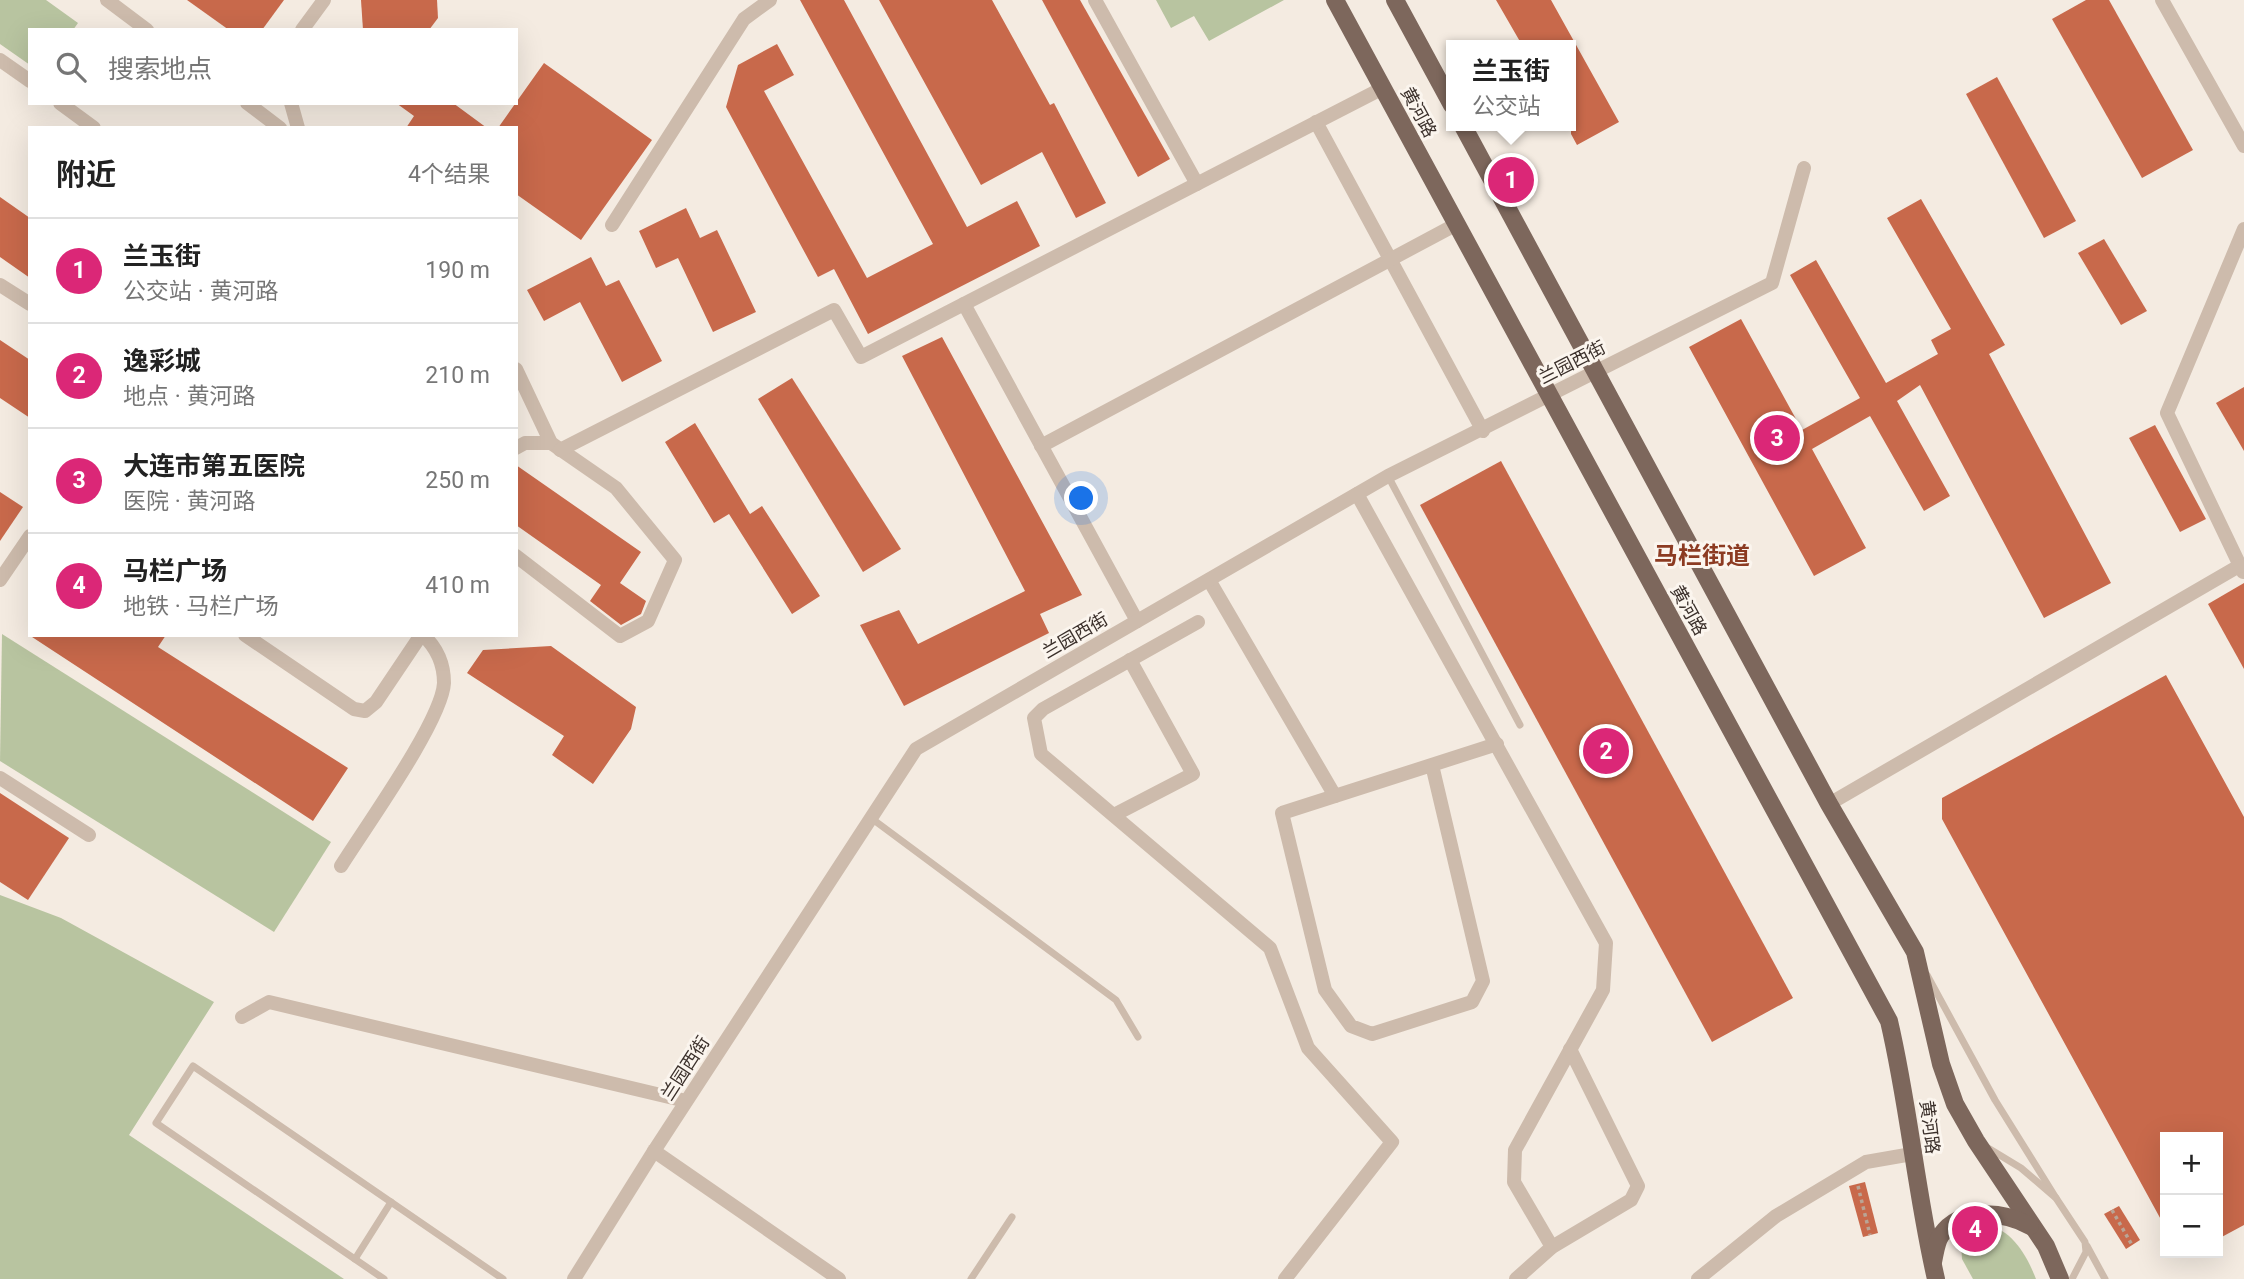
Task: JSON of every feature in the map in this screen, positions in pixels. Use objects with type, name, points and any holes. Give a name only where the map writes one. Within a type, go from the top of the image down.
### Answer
[{"type":"main road","name":"黄河路","points":[[1335,0],[1889,1020],[1904,1086],[1921,1214],[1934,1272]]},
{"type":"main road","name":"黄河路","points":[[1395,0],[1446,96]]},
{"type":"main road","name":"黄河路","points":[[1466,131],[1829,804],[1915,952],[1941,1064],[1955,1104],[2055,1262],[2060,1279]]},
{"type":"main road","points":[[1934,1272],[1941,1235],[1951,1225],[1970,1217],[1997,1213],[2014,1217],[2031,1226]]},
{"type":"street","points":[[107,0],[144,28]]},
{"type":"street","points":[[303,28],[324,0]]},
{"type":"street","points":[[611,225],[753,5],[770,0]]},
{"type":"street","points":[[1096,0],[1197,184]]},
{"type":"street","points":[[2162,0],[2244,146]]},
{"type":"street","points":[[0,60],[28,80]]},
{"type":"street","points":[[518,447],[525,443],[556,446],[834,310],[861,358],[1383,88]]},
{"type":"street","points":[[63,105],[91,126]]},
{"type":"street","points":[[250,105],[277,126]]},
{"type":"street","points":[[292,105],[297,126]]},
{"type":"street","points":[[1316,122],[1483,431]]},
{"type":"street","name":"兰园西街","points":[[574,1279],[653,1151],[916,749],[1388,476],[1483,431],[1548,395],[1772,283],[1804,168]]},
{"type":"street","points":[[1041,446],[1455,225]]},
{"type":"street","points":[[1829,804],[2242,570],[2166,413],[2244,229]]},
{"type":"street","points":[[0,285],[28,303]]},
{"type":"street","points":[[964,304],[1137,621]]},
{"type":"street","points":[[518,373],[556,446],[616,488],[676,560],[664,580],[648,621],[620,636],[518,558]]},
{"type":"street","points":[[1357,494],[1606,943],[1603,990],[1515,1150],[1514,1182],[1552,1247]]},
{"type":"street","points":[[0,580],[28,539]]},
{"type":"street","points":[[1209,580],[1335,796]]},
{"type":"street","points":[[1198,622],[1042,709],[1034,718],[1041,754],[1270,948],[1308,1048],[1392,1142],[1285,1279]]},
{"type":"street","points":[[248,637],[354,709],[365,712],[376,702],[421,637]]},
{"type":"street","points":[[341,866],[437,714],[444,682],[436,647],[424,637]]},
{"type":"street","points":[[1114,815],[1193,775],[1130,660]]},
{"type":"street","points":[[1432,765],[1483,981],[1472,1002],[1372,1034],[1351,1026],[1325,990],[1282,813],[1497,744]]},
{"type":"street","points":[[0,778],[89,835]]},
{"type":"street","points":[[242,1017],[269,1002],[686,1101]]},
{"type":"street","points":[[1516,1279],[1552,1247],[1631,1200],[1638,1186],[1570,1049]]},
{"type":"street","points":[[653,1151],[839,1279]]},
{"type":"street","points":[[1698,1279],[1776,1216],[1866,1162],[1912,1154]]},
{"type":"lane","points":[[1388,476],[1520,725]]},
{"type":"lane","points":[[871,818],[1116,1000],[1138,1037]]},
{"type":"lane","points":[[1915,952],[1995,1100],[2085,1242],[2105,1279]]},
{"type":"lane","points":[[384,1279],[156,1123],[193,1066],[503,1279]]},
{"type":"lane","points":[[1976,1141],[2021,1168],[2056,1198]]},
{"type":"lane","points":[[355,1259],[391,1202]]},
{"type":"lane","points":[[971,1279],[1012,1217]]},
{"type":"lane","points":[[2072,1279],[2086,1252],[2085,1242]]},
{"type":"path","points":[[1858,1184],[1870,1235]]},
{"type":"path","points":[[2112,1210],[2132,1245]]},
{"type":"green space","points":[[0,0],[46,0],[78,23],[74,28],[28,28],[28,64],[0,44]]},
{"type":"green space","points":[[1156,0],[1284,0],[1209,41],[1194,16],[1171,28]]},
{"type":"green space","points":[[2,634],[331,842],[274,932],[0,761]]},
{"type":"green space","points":[[0,895],[61,918],[214,1002],[129,1135],[344,1279],[0,1279]]},
{"type":"green space","points":[[1986,1225],[2011,1238],[2028,1261],[2036,1279],[1973,1279],[1962,1259],[1961,1243],[1969,1233]]},
{"type":"building","points":[[187,0],[284,0],[263,28],[226,28]]},
{"type":"building","points":[[361,0],[437,0],[438,18],[430,28],[363,28]]},
{"type":"building","points":[[800,0],[844,0],[967,227],[1017,201],[1040,246],[868,334],[834,269],[818,277],[726,107],[738,65],[777,44],[794,75],[764,91],[867,278],[933,244]]},
{"type":"building","points":[[879,0],[992,0],[1050,105],[1054,103],[1106,203],[1076,218],[1042,152],[981,185]]},
{"type":"building","points":[[1042,0],[1080,0],[1170,159],[1138,177]]},
{"type":"building","points":[[1496,0],[1551,0],[1573,40],[1519,40]]},
{"type":"building","points":[[2086,0],[2109,0],[2193,150],[2142,178],[2052,19]]},
{"type":"building","points":[[1576,45],[1619,122],[1577,145],[1571,131],[1576,131]]},
{"type":"building","points":[[544,63],[652,140],[581,240],[518,195],[518,126],[499,126],[514,105],[518,105],[518,100]]},
{"type":"building","points":[[1997,77],[2076,221],[2044,238],[1966,94]]},
{"type":"building","points":[[399,105],[456,105],[484,126],[407,126],[414,116]]},
{"type":"building","points":[[0,197],[28,217],[28,277],[0,257]]},
{"type":"building","points":[[1921,199],[2005,345],[1989,354],[2111,583],[2044,618],[1920,385],[1897,401],[1950,496],[1924,511],[1870,416],[1812,449],[1866,548],[1814,576],[1689,347],[1741,319],[1802,430],[1860,398],[1790,275],[1816,260],[1886,383],[1938,354],[1931,340],[1951,329],[1887,218]]},
{"type":"building","points":[[686,208],[700,238],[717,230],[756,312],[713,332],[678,258],[656,268],[639,231]]},
{"type":"building","points":[[2104,239],[2147,311],[2121,325],[2078,253]]},
{"type":"building","points":[[591,257],[606,286],[619,280],[662,361],[622,382],[580,302],[544,321],[527,290]]},
{"type":"building","points":[[942,337],[1082,595],[1040,614],[1049,633],[904,706],[860,625],[899,610],[918,644],[1025,591],[902,356]]},
{"type":"building","points":[[0,340],[28,359],[28,417],[0,398]]},
{"type":"building","points":[[792,378],[901,549],[863,572],[758,399]]},
{"type":"building","points":[[2244,387],[2244,451],[2216,403]]},
{"type":"building","points":[[695,423],[750,514],[762,506],[820,596],[792,614],[729,514],[714,523],[665,442]]},
{"type":"building","points":[[2155,425],[2206,519],[2180,532],[2129,438]]},
{"type":"building","points":[[1501,461],[1793,998],[1712,1042],[1420,505]]},
{"type":"building","points":[[518,466],[641,552],[620,583],[646,601],[641,614],[621,625],[590,601],[601,585],[518,526]]},
{"type":"building","points":[[0,492],[23,507],[0,541]]},
{"type":"building","points":[[2244,583],[2244,669],[2208,604]]},
{"type":"building","points":[[32,637],[165,637],[158,647],[348,768],[313,821]]},
{"type":"building","points":[[551,646],[636,707],[631,729],[593,784],[552,755],[564,736],[467,673],[483,650]]},
{"type":"building","points":[[2166,675],[2244,817],[2244,1225],[2223,1236],[2223,1132],[2160,1132],[2160,1218],[1942,819],[1942,798]]},
{"type":"building","points":[[0,793],[69,838],[28,900],[0,882]]},
{"type":"building","points":[[1865,1182],[1878,1233],[1863,1237],[1849,1186]]},
{"type":"building","points":[[2119,1206],[2140,1240],[2126,1249],[2104,1214]]},
{"type":"place","name":"兰玉街","points":[[1511,180]]},
{"type":"place","name":"大连市第五医院","points":[[1777,438]]},
{"type":"place","name":"逸彩城","points":[[1606,751]]},
{"type":"place","name":"马栏广场","points":[[1975,1229]]},
{"type":"district","name":"马栏街道","points":[[1702,556]]}]
